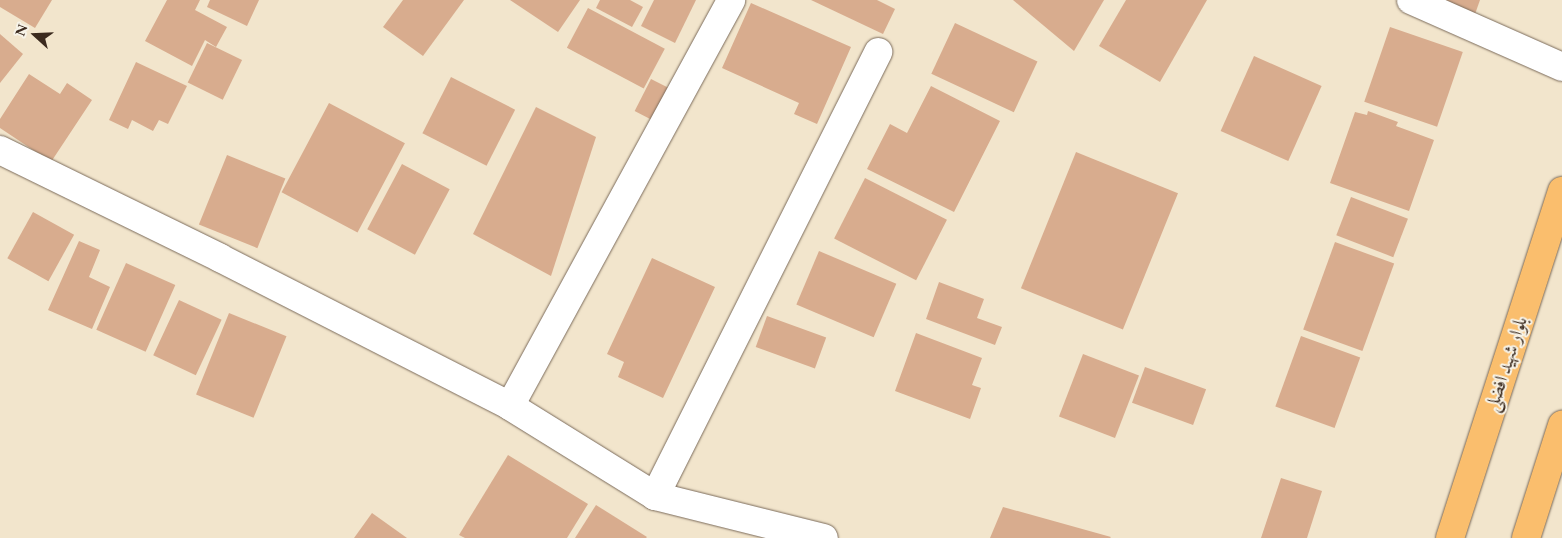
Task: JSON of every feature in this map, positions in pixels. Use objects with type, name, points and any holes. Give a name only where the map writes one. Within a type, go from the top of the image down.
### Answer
[{"type":"main road","name":"بلوار شهید افضلی","points":[[1450,538],[1562,191]]},
{"type":"main road","points":[[1526,538],[1562,425]]},
{"type":"street","points":[[510,406],[731,0]]},
{"type":"street","points":[[1411,0],[1562,67]]},
{"type":"street","points":[[655,496],[878,52]]},
{"type":"street","points":[[0,150],[220,258],[510,406],[655,496],[824,538]]},
{"type":"building","points":[[0,0],[52,0],[35,28],[0,7]]},
{"type":"building","points":[[167,0],[200,0],[195,10],[227,27],[216,47],[205,40],[192,66],[145,41]]},
{"type":"building","points":[[210,0],[259,0],[247,26],[207,7]]},
{"type":"building","points":[[403,0],[464,0],[423,56],[383,27]]},
{"type":"building","points":[[510,0],[580,0],[558,32]]},
{"type":"building","points":[[600,0],[630,0],[643,7],[632,27],[596,8]]},
{"type":"building","points":[[654,0],[696,0],[675,43],[641,26]]},
{"type":"building","points":[[811,0],[877,0],[895,9],[883,34]]},
{"type":"building","points":[[1013,0],[1104,0],[1074,51]]},
{"type":"building","points":[[1126,0],[1207,0],[1160,82],[1099,46]]},
{"type":"building","points":[[1441,0],[1480,0],[1474,17]]},
{"type":"building","points":[[751,3],[851,47],[817,124],[794,114],[799,103],[722,68]]},
{"type":"building","points":[[588,8],[665,49],[644,89],[567,48]]},
{"type":"building","points":[[955,23],[1037,61],[1014,112],[931,74]]},
{"type":"building","points":[[1390,27],[1463,52],[1437,127],[1364,102]]},
{"type":"building","points":[[0,34],[23,54],[0,83]]},
{"type":"building","points":[[207,43],[242,60],[223,100],[188,83]]},
{"type":"building","points":[[1254,56],[1322,86],[1288,161],[1221,131]]},
{"type":"building","points":[[136,62],[187,86],[168,124],[159,120],[153,131],[132,120],[128,129],[109,120]]},
{"type":"building","points":[[29,74],[60,94],[67,83],[92,100],[51,162],[0,128],[0,119]]},
{"type":"building","points":[[451,77],[515,110],[487,166],[422,133]]},
{"type":"building","points":[[651,79],[673,90],[657,122],[635,111]]},
{"type":"building","points":[[931,86],[1000,121],[954,212],[867,169],[890,124],[907,133]]},
{"type":"building","points":[[329,103],[405,143],[358,233],[282,192]]},
{"type":"building","points":[[536,107],[596,137],[551,276],[473,234]]},
{"type":"building","points":[[1368,111],[1398,122],[1396,126],[1434,140],[1409,211],[1330,183],[1355,112],[1367,115]]},
{"type":"building","points":[[1076,152],[1178,193],[1123,330],[1021,288]]},
{"type":"building","points":[[227,155],[285,179],[257,248],[199,225]]},
{"type":"building","points":[[402,164],[450,189],[415,255],[367,229]]},
{"type":"building","points":[[865,178],[947,220],[916,280],[834,239]]},
{"type":"building","points":[[1351,197],[1408,219],[1393,257],[1336,235]]},
{"type":"building","points":[[33,212],[74,235],[48,281],[7,258]]},
{"type":"building","points":[[79,241],[100,250],[89,277],[110,287],[92,329],[48,310]]},
{"type":"building","points":[[1335,242],[1394,264],[1362,351],[1303,329]]},
{"type":"building","points":[[819,251],[896,284],[874,337],[796,304]]},
{"type":"building","points":[[652,258],[715,287],[663,398],[618,377],[624,362],[607,354]]},
{"type":"building","points":[[126,263],[175,285],[146,352],[96,330]]},
{"type":"building","points":[[939,282],[984,299],[977,318],[1002,327],[995,345],[926,319]]},
{"type":"building","points":[[179,300],[222,320],[196,375],[153,355]]},
{"type":"building","points":[[229,313],[286,336],[254,418],[196,395]]},
{"type":"building","points":[[767,316],[826,338],[815,369],[756,347]]},
{"type":"building","points":[[916,333],[982,358],[972,385],[981,388],[970,419],[895,391]]},
{"type":"building","points":[[1301,336],[1360,358],[1335,428],[1275,406]]},
{"type":"building","points":[[1083,354],[1139,376],[1115,438],[1059,417]]},
{"type":"building","points":[[1145,367],[1206,389],[1193,425],[1132,403]]},
{"type":"building","points":[[508,455],[588,504],[567,538],[465,538],[459,535]]},
{"type":"building","points":[[1281,478],[1322,491],[1307,538],[1261,538]]},
{"type":"building","points":[[596,505],[647,537],[575,538]]},
{"type":"building","points":[[1003,507],[1111,537],[990,538]]},
{"type":"building","points":[[372,513],[407,538],[354,538]]}]
